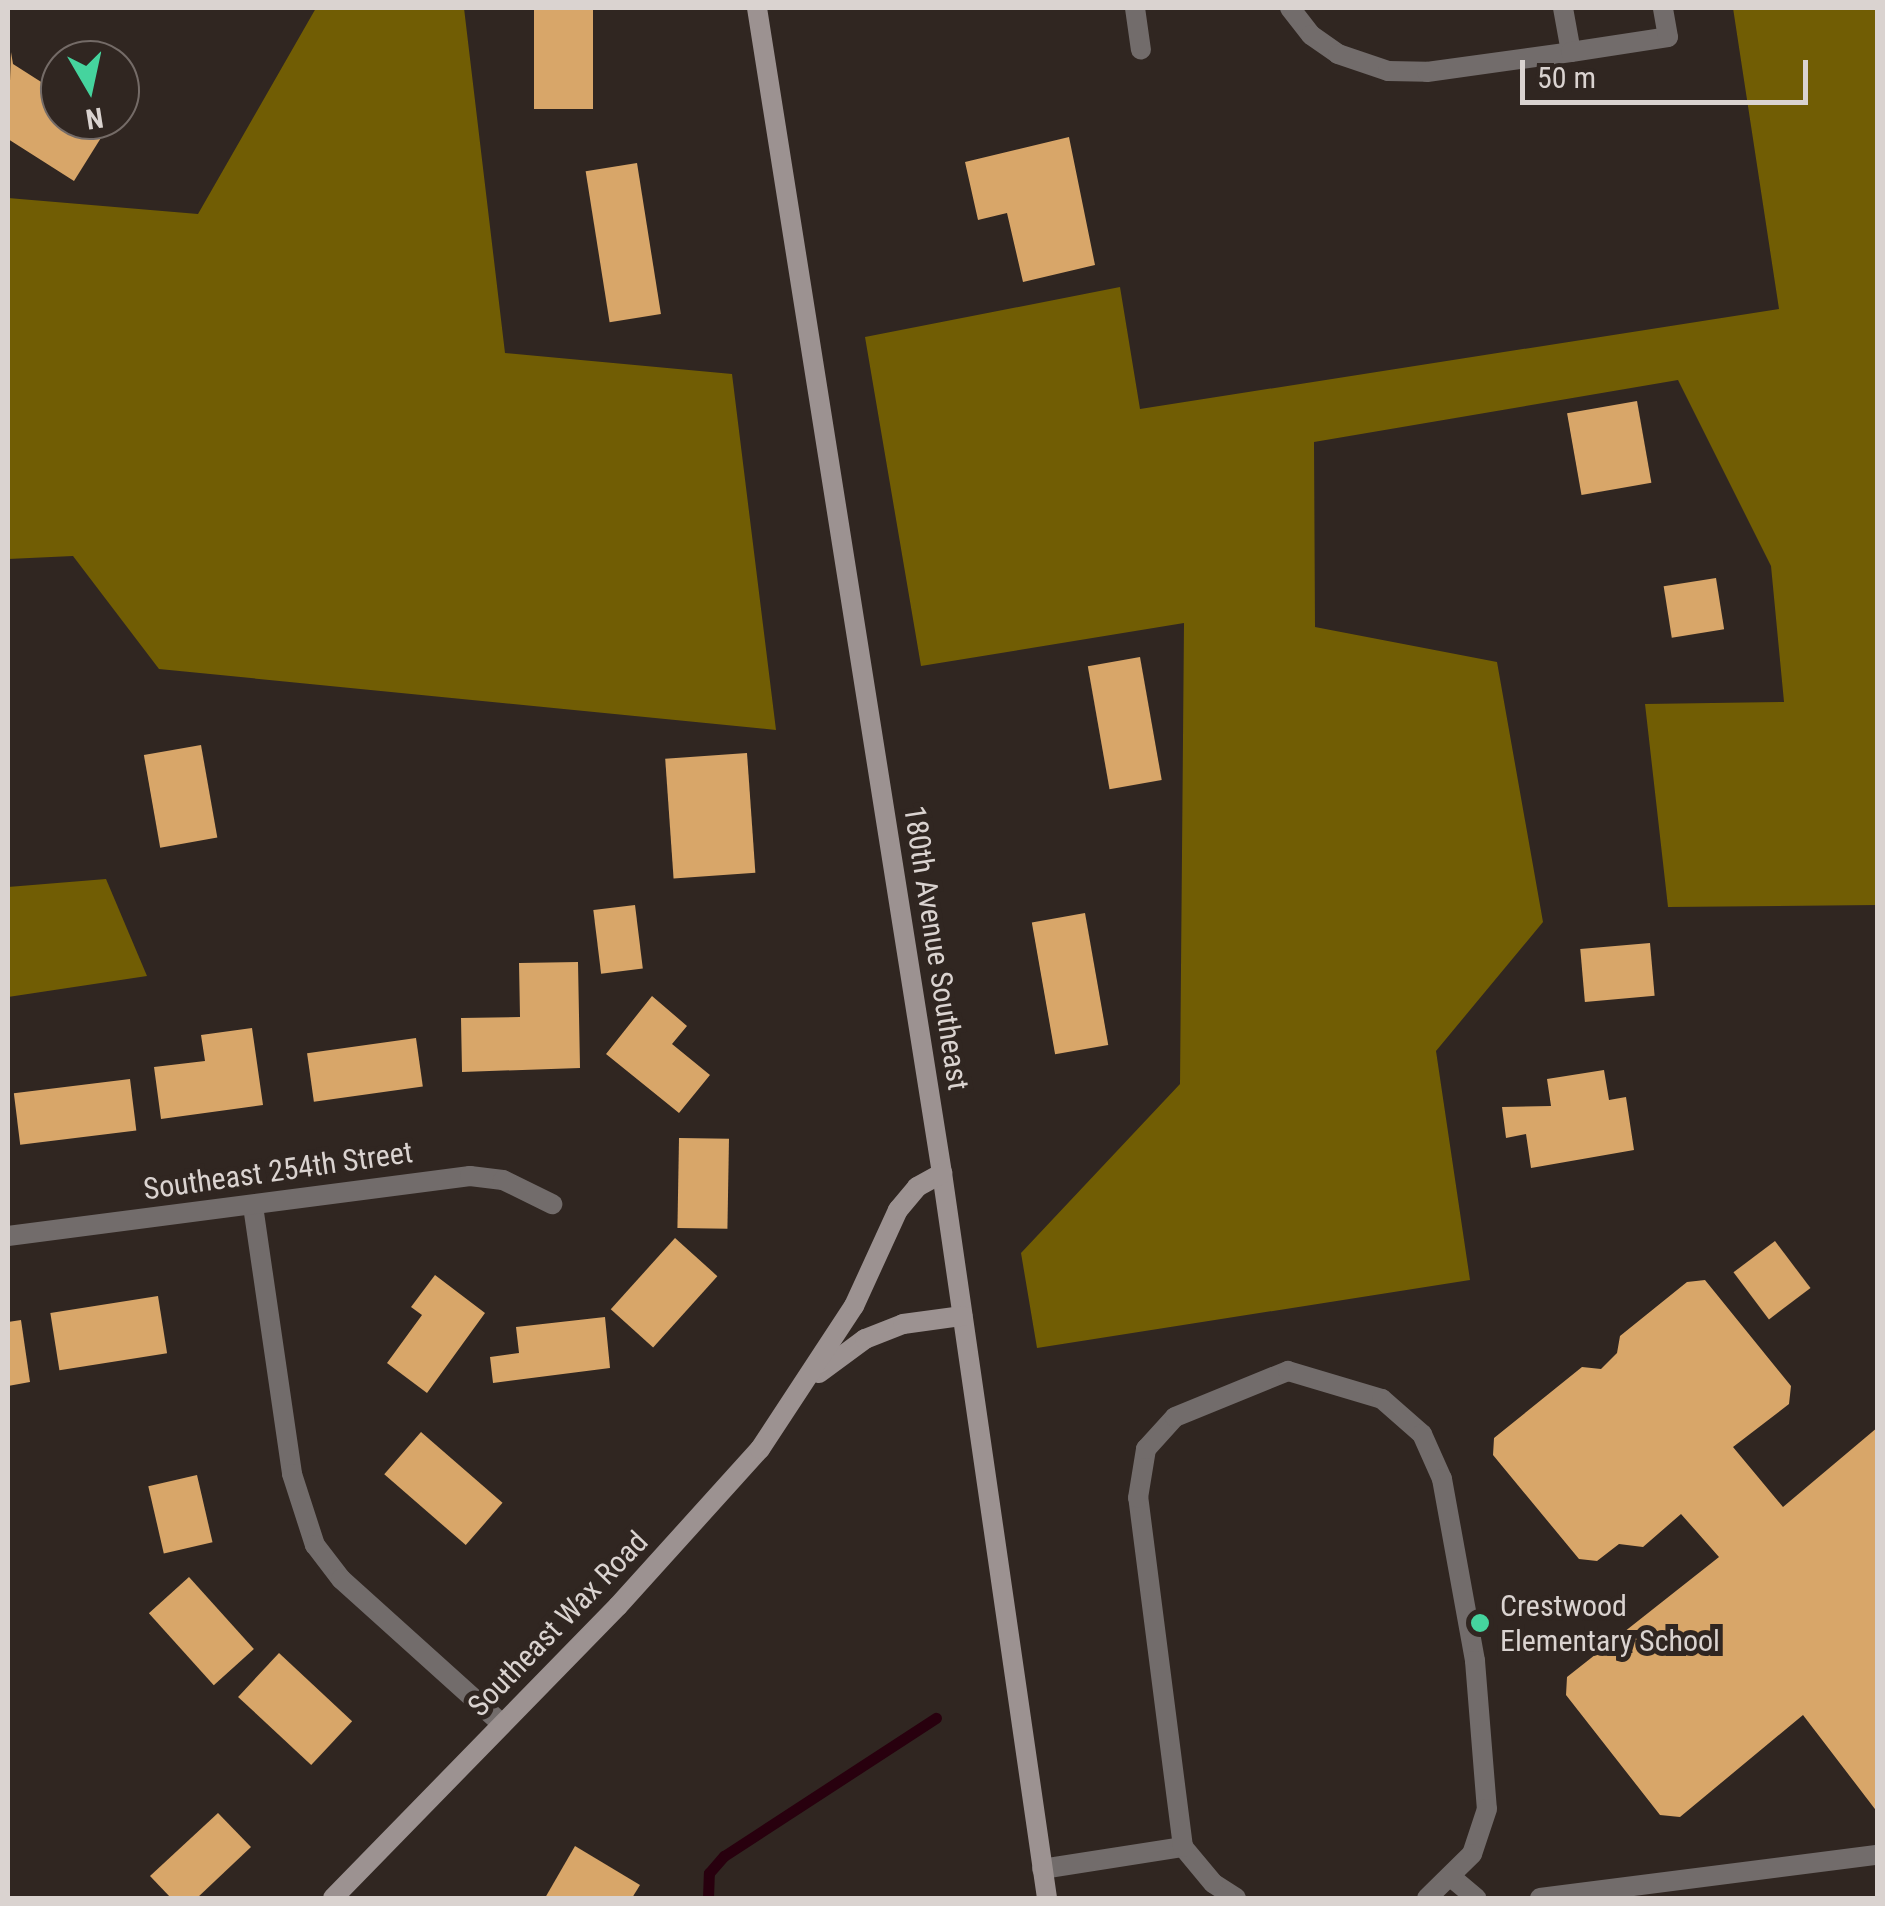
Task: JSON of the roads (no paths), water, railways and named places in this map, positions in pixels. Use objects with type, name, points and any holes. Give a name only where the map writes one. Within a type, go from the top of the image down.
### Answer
[{"type":"street","name":"180th Avenue Southeast","points":[[757,8],[942,1173],[1046,1898]]},
{"type":"street","points":[[1135,8],[1141,50]]},
{"type":"street","points":[[1290,8],[1311,34],[1338,54],[1388,71],[1571,52],[1668,37],[1663,8]]},
{"type":"street","points":[[1563,8],[1571,52]]},
{"type":"street","name":"Southeast Wax Road","points":[[333,1898],[701,1519],[812,1379],[898,1210],[917,1187],[942,1173]]},
{"type":"street","name":"Southeast 254th Street","points":[[8,1236],[470,1176],[503,1180],[552,1204]]},
{"type":"street","points":[[252,1206],[292,1474],[316,1544],[340,1579],[502,1724]]},
{"type":"street","name":"Southeast Wax Road","points":[[812,1379],[865,1339],[903,1324],[962,1316]]},
{"type":"street","points":[[1236,1898],[1212,1883],[1183,1846],[1138,1498],[1146,1449],[1175,1417],[1288,1370],[1382,1399],[1422,1434],[1442,1479],[1477,1679],[1486,1810],[1472,1854],[1427,1898]]},
{"type":"street","points":[[1042,1869],[1183,1846]]},
{"type":"street","points":[[1540,1898],[1878,1855]]},
{"type":"street","points":[[1451,1877],[1476,1898]]},
{"type":"waterway","points":[[708,1898],[709,1873],[724,1856],[936,1718]]},
{"type":"place","name":"Crestwood Elementary School","points":[[1480,1623]]}]
